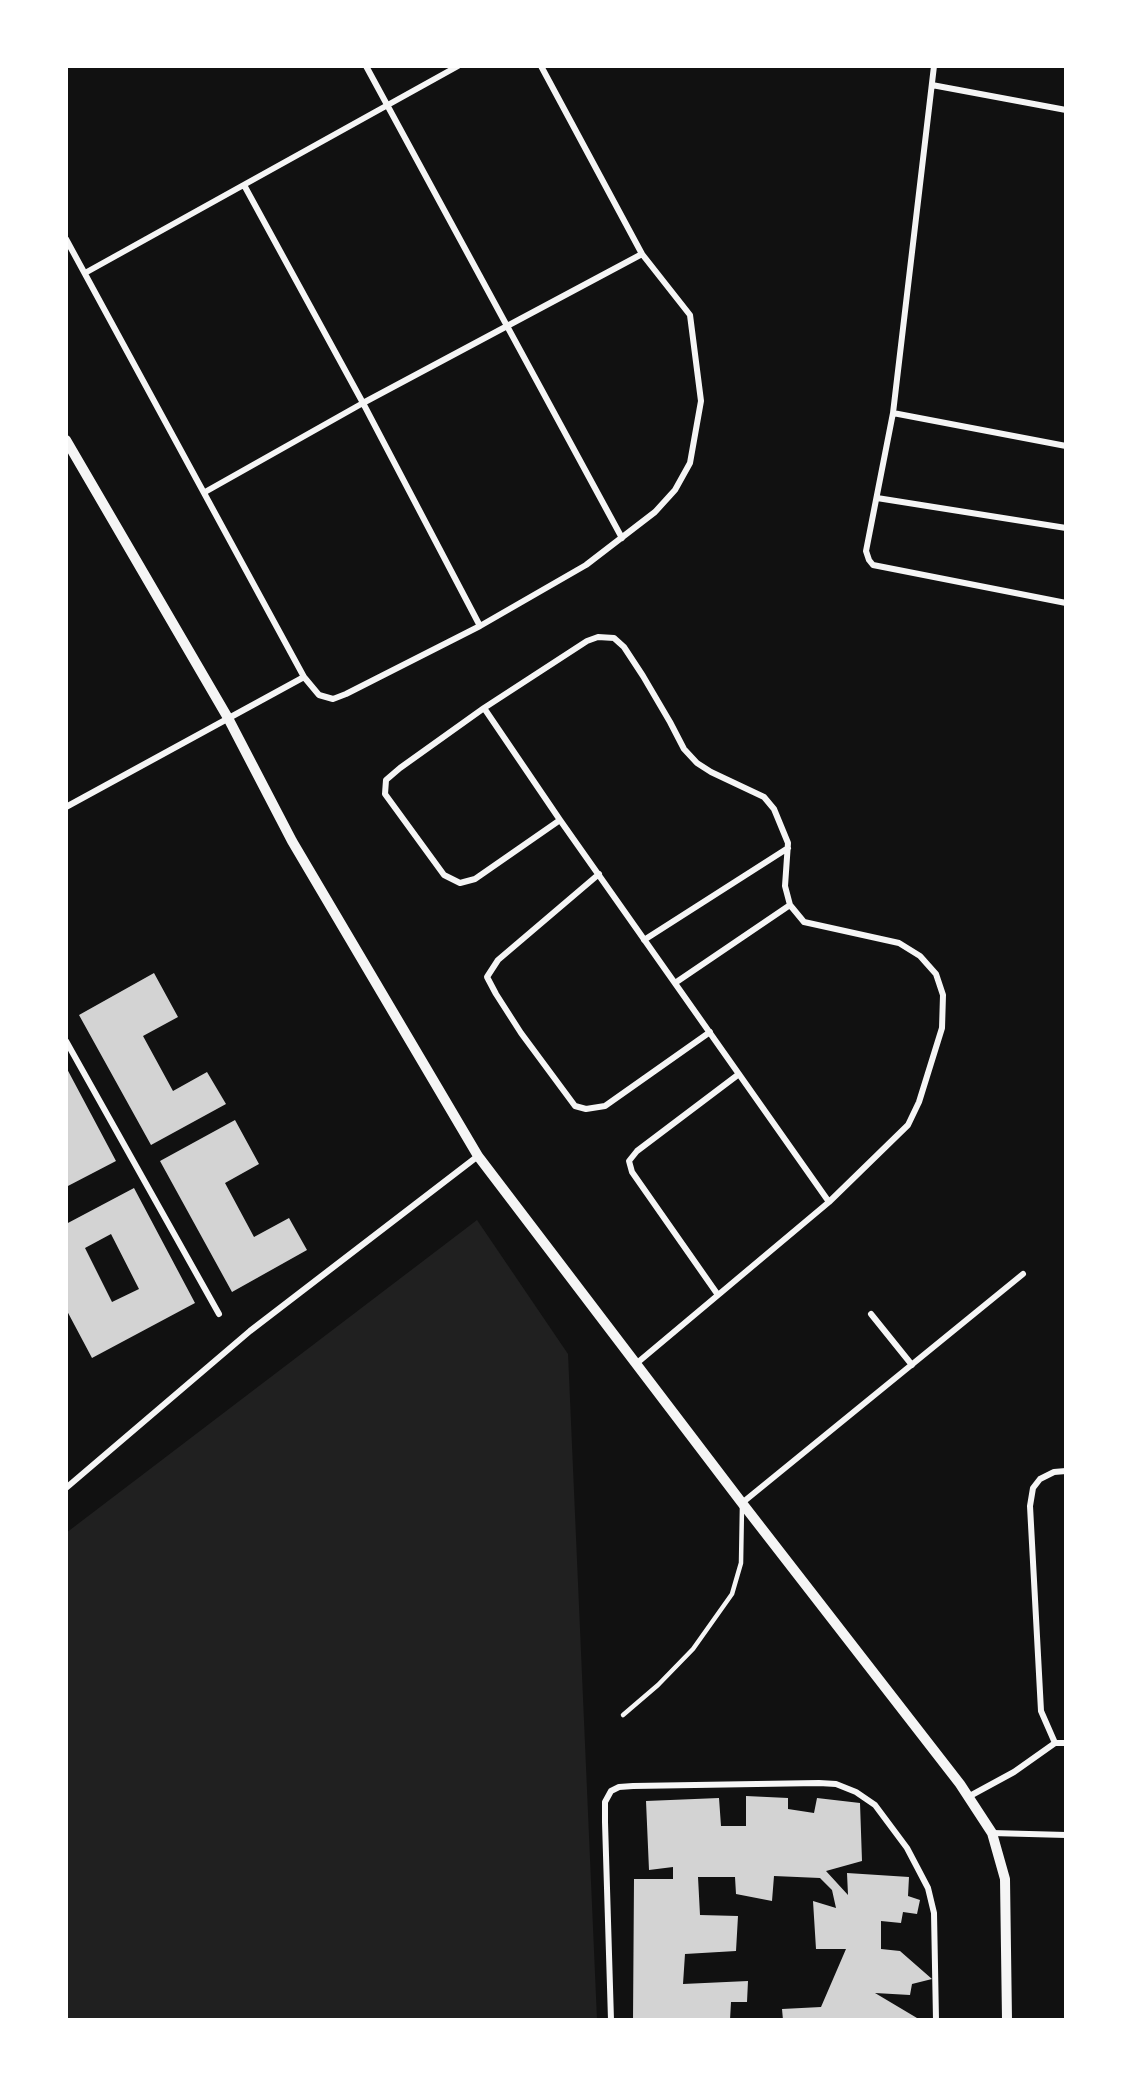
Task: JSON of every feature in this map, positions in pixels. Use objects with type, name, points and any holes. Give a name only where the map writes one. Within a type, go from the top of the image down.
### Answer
[{"type":"street","points":[[366,66],[622,538]]},
{"type":"street","points":[[85,273],[458,66]]},
{"type":"street","points":[[66,239],[304,677],[319,695],[333,699],[480,626],[586,565],[655,512],[675,490],[690,463],[701,400],[690,315],[642,254],[541,66]]},
{"type":"street","points":[[934,66],[893,413],[866,551],[873,565],[1066,603]]},
{"type":"street","points":[[932,85],[1066,110]]},
{"type":"street","points":[[243,185],[363,403],[480,626]]},
{"type":"street","points":[[205,492],[363,403],[642,254]]},
{"type":"street","points":[[893,413],[1066,446]]},
{"type":"street","points":[[66,440],[228,718],[292,841],[478,1156],[968,1797],[992,1833],[1005,1879],[1007,2020]]},
{"type":"street","points":[[877,498],[1066,528]]},
{"type":"street","points":[[560,820],[475,879],[460,883],[444,874],[385,794],[386,780],[484,708],[587,641],[598,637],[614,638],[624,647],[684,749],[696,763],[764,797],[774,809],[788,843],[785,886],[790,905],[804,922],[899,943],[920,956],[936,974],[943,995],[942,1028],[919,1102],[908,1125],[829,1202],[637,1363]]},
{"type":"street","points":[[66,807],[304,677]]},
{"type":"street","points":[[484,708],[560,820],[829,1202]]},
{"type":"street","points":[[644,940],[788,848]]},
{"type":"street","points":[[599,874],[498,960],[488,977],[521,1033],[575,1106],[586,1109],[605,1106],[710,1032]]},
{"type":"street","points":[[675,983],[790,905]]},
{"type":"street","points":[[66,1041],[219,1314]]},
{"type":"street","points":[[718,1294],[632,1172],[629,1161],[638,1151],[739,1074]]},
{"type":"street","points":[[66,1488],[250,1331],[478,1156]]},
{"type":"street","points":[[742,1503],[1023,1274]]},
{"type":"street","points":[[871,1314],[912,1365]]},
{"type":"street","points":[[1056,1743],[1041,1711],[1030,1506],[1033,1488],[1040,1479],[1054,1472],[1066,1471]]},
{"type":"street","points":[[968,1797],[1014,1772],[1056,1743],[1066,1743]]},
{"type":"street","points":[[611,2020],[605,1822],[605,1802],[611,1791],[619,1787],[633,1786],[819,1783],[836,1784],[856,1792],[875,1804],[907,1848],[917,1867],[927,1888],[934,1913],[936,2020]]},
{"type":"street","points":[[992,1833],[1066,1834]]},
{"type":"lane","points":[[623,1714],[658,1685],[693,1649],[732,1594],[741,1563],[742,1503]]},
{"type":"shaded area","points":[[477,1220],[568,1354],[597,2020],[66,2020],[66,1533]]},
{"type":"building","points":[[154,973],[178,1017],[143,1036],[173,1091],[207,1072],[226,1104],[151,1145],[79,1015]]},
{"type":"building","points":[[66,1067],[116,1161],[66,1187]]},
{"type":"building","points":[[235,1120],[259,1164],[225,1183],[254,1237],[289,1218],[307,1250],[232,1292],[160,1161]]},
{"type":"building","points":[[134,1188],[195,1303],[92,1358],[66,1309],[66,1224]],"holes":[[[111,1234],[139,1289],[112,1302],[85,1248]]]},
{"type":"building","points":[[746,1796],[788,1798],[788,1809],[814,1813],[817,1798],[860,1803],[862,1861],[826,1871],[848,1895],[847,1873],[909,1877],[908,1896],[920,1900],[917,1914],[903,1912],[901,1923],[881,1921],[881,1949],[900,1951],[932,1979],[912,1984],[910,1995],[875,1993],[917,2018],[916,2020],[783,2020],[782,2009],[821,2007],[846,1949],[816,1949],[813,1901],[836,1908],[832,1890],[820,1878],[774,1876],[772,1901],[736,1894],[735,1877],[698,1877],[700,1915],[738,1916],[736,1951],[685,1954],[683,1984],[748,1981],[747,2002],[731,2002],[730,2020],[633,2020],[634,1879],[673,1879],[673,1867],[649,1870],[646,1801],[719,1798],[721,1826],[746,1826]]}]
